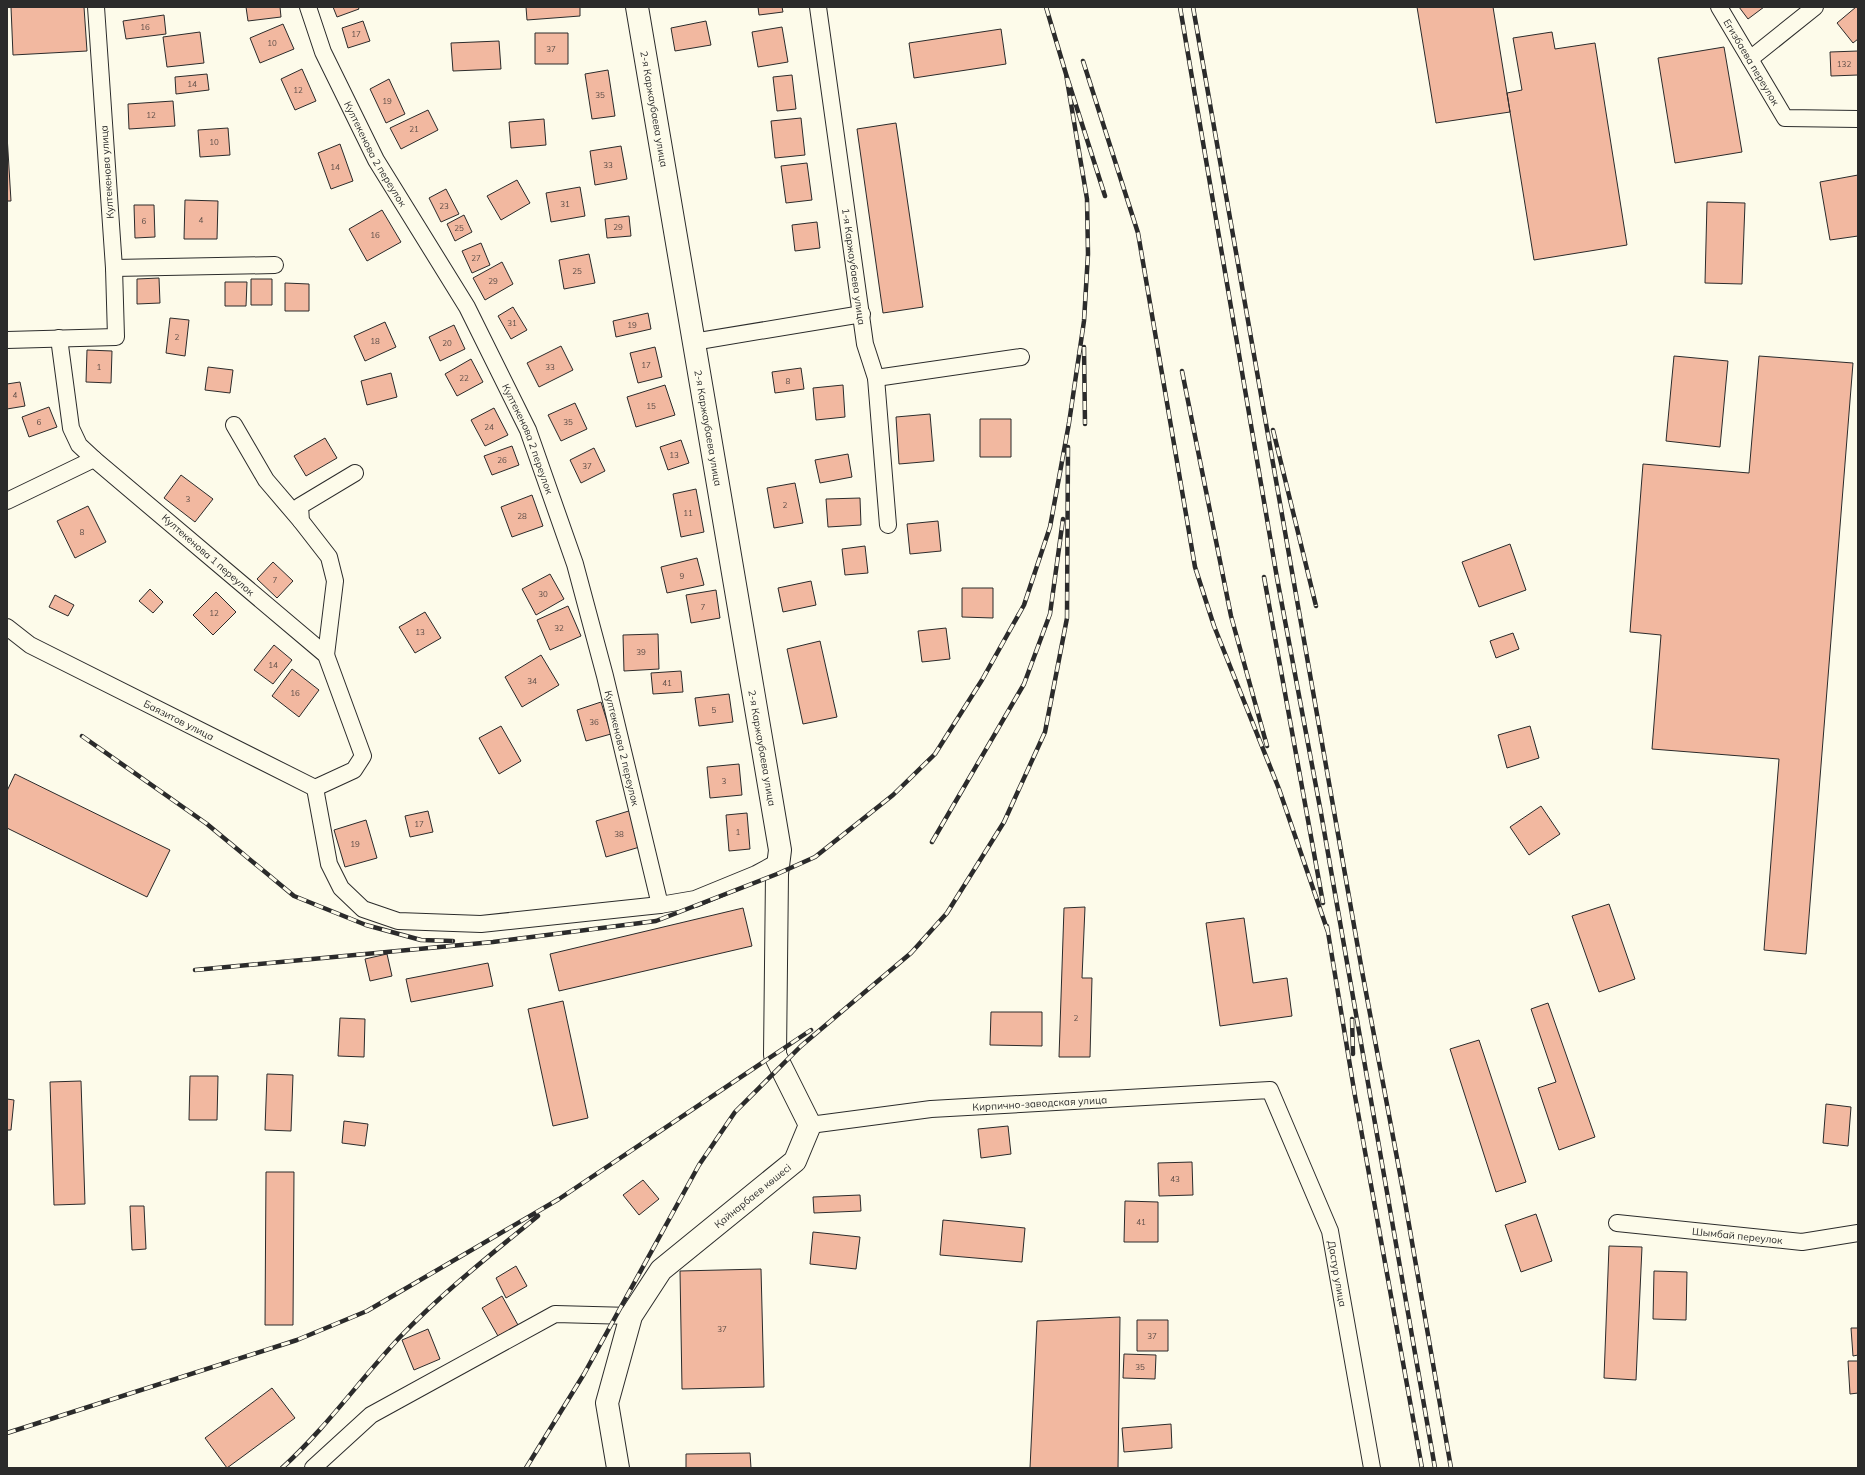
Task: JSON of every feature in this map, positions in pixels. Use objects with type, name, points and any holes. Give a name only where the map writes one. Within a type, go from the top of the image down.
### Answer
[{"type":"street","name":"Култекенова улица","points":[[60,338],[116,337],[114,268],[96,7]]},
{"type":"street","name":"Култекенова 2 переулок","points":[[308,7],[323,52],[376,160],[467,307],[528,430],[577,571],[605,676],[660,905]]},
{"type":"street","name":"2-я Каржаубаева улица","points":[[637,7],[779,856]]},
{"type":"street","name":"1-я Каржаубаева улица","points":[[818,7],[865,344],[876,378],[888,525]]},
{"type":"street","name":"Егизбаева переулок","points":[[1719,7],[1785,118],[1858,118]]},
{"type":"street","points":[[1750,60],[1815,7]]},
{"type":"street","points":[[114,268],[275,265]]},
{"type":"street","points":[[693,342],[862,314]]},
{"type":"street","points":[[7,340],[60,338]]},
{"type":"street","name":"Култекенова 1 переулок","points":[[60,338],[71,428],[80,445],[94,459],[326,656],[363,756],[354,770],[315,788]]},
{"type":"street","points":[[876,378],[1021,357]]},
{"type":"street","points":[[234,425],[266,480],[329,557],[335,581],[326,656]]},
{"type":"street","points":[[7,502],[94,459]]},
{"type":"street","points":[[301,521],[300,506],[355,473]]},
{"type":"street","name":"Баязитов улица","points":[[7,627],[30,645],[315,788]]},
{"type":"street","points":[[315,788],[329,864],[341,888],[363,908],[398,921],[481,924],[660,905],[695,899],[756,874],[779,856]]},
{"type":"street","points":[[779,856],[775,1055],[810,1125]]},
{"type":"street","name":"Кирпично-заводская улица","points":[[810,1125],[932,1109],[1270,1090]]},
{"type":"street","name":"Дастур улица","points":[[1270,1090],[1330,1231],[1372,1468]]},
{"type":"street","name":"Қайнарбаев көшесі","points":[[618,1468],[607,1403],[631,1316],[661,1270],[795,1161],[810,1125]]},
{"type":"street","name":"Шымбай переулок","points":[[1616,1223],[1802,1242],[1858,1233]]},
{"type":"street","points":[[313,1468],[371,1415],[555,1314],[631,1316]]},
{"type":"building","points":[[11,7],[84,7],[87,51],[13,55]]},
{"type":"building","points":[[246,7],[280,7],[281,17],[248,21]]},
{"type":"building","points":[[333,7],[358,7],[359,9],[337,17]]},
{"type":"building","points":[[526,7],[580,7],[580,16],[527,20]]},
{"type":"building","points":[[758,7],[782,7],[783,12],[759,15]]},
{"type":"building","points":[[1417,7],[1493,7],[1510,112],[1436,123]]},
{"type":"building","points":[[1739,7],[1764,7],[1748,19]]},
{"type":"building","points":[[1856,7],[1858,7],[1858,39],[1853,43],[1837,23]]},
{"type":"building","points":[[164,15],[166,34],[126,39],[123,21]]},
{"type":"building","points":[[363,21],[370,41],[348,48],[342,28]]},
{"type":"building","points":[[706,21],[711,45],[675,51],[671,28]]},
{"type":"building","points":[[283,24],[294,49],[260,63],[250,38]]},
{"type":"building","points":[[782,27],[788,62],[758,67],[752,32]]},
{"type":"building","points":[[1001,29],[1006,64],[914,78],[909,43]]},
{"type":"building","points":[[200,32],[204,63],[167,67],[163,37]]},
{"type":"building","points":[[1552,32],[1555,49],[1595,43],[1627,245],[1534,260],[1507,93],[1522,90],[1513,38]]},
{"type":"building","points":[[535,33],[568,33],[568,64],[535,64]]},
{"type":"building","points":[[499,41],[501,69],[453,71],[451,43]]},
{"type":"building","points":[[1724,47],[1742,152],[1675,163],[1658,58]]},
{"type":"building","points":[[1858,51],[1858,75],[1831,76],[1830,52]]},
{"type":"building","points":[[302,69],[316,101],[295,110],[281,79]]},
{"type":"building","points":[[608,70],[615,116],[592,119],[585,74]]},
{"type":"building","points":[[207,74],[209,90],[176,94],[175,77]]},
{"type":"building","points":[[792,75],[796,109],[777,111],[773,77]]},
{"type":"building","points":[[389,79],[405,114],[386,123],[370,89]]},
{"type":"building","points":[[173,101],[175,126],[129,129],[128,104]]},
{"type":"building","points":[[428,110],[438,130],[401,149],[390,128]]},
{"type":"building","points":[[801,118],[805,155],[775,158],[771,121]]},
{"type":"building","points":[[544,119],[546,145],[511,148],[509,122]]},
{"type":"building","points":[[896,123],[923,307],[883,313],[857,129]]},
{"type":"building","points":[[228,128],[230,155],[200,157],[198,130]]},
{"type":"building","points":[[7,135],[11,201],[7,201]]},
{"type":"building","points":[[340,144],[353,181],[331,189],[318,153]]},
{"type":"building","points":[[621,146],[627,179],[595,185],[590,151]]},
{"type":"building","points":[[807,163],[812,200],[786,203],[781,166]]},
{"type":"building","points":[[1858,175],[1858,236],[1830,240],[1820,182]]},
{"type":"building","points":[[517,180],[530,203],[501,220],[487,196]]},
{"type":"building","points":[[580,187],[585,216],[551,222],[546,193]]},
{"type":"building","points":[[446,189],[459,214],[441,222],[429,198]]},
{"type":"building","points":[[185,200],[218,201],[217,239],[184,239]]},
{"type":"building","points":[[1707,202],[1745,203],[1742,284],[1705,283]]},
{"type":"building","points":[[134,205],[154,205],[155,237],[135,238]]},
{"type":"building","points":[[382,210],[401,242],[367,261],[349,229]]},
{"type":"building","points":[[464,215],[472,232],[455,241],[447,224]]},
{"type":"building","points":[[629,216],[631,236],[607,238],[605,219]]},
{"type":"building","points":[[817,222],[820,248],[795,251],[792,225]]},
{"type":"building","points":[[481,243],[490,265],[472,273],[462,251]]},
{"type":"building","points":[[589,254],[595,283],[564,289],[559,260]]},
{"type":"building","points":[[502,262],[513,284],[485,300],[473,278]]},
{"type":"building","points":[[159,278],[160,303],[137,304],[137,279]]},
{"type":"building","points":[[251,279],[272,279],[272,305],[251,305]]},
{"type":"building","points":[[225,282],[247,282],[246,306],[225,306]]},
{"type":"building","points":[[285,283],[309,284],[309,311],[285,311]]},
{"type":"building","points":[[513,307],[527,330],[511,339],[498,316]]},
{"type":"building","points":[[648,313],[651,329],[616,337],[613,321]]},
{"type":"building","points":[[170,318],[189,320],[185,356],[166,353]]},
{"type":"building","points":[[385,322],[396,347],[365,361],[354,336]]},
{"type":"building","points":[[454,325],[465,349],[440,361],[429,337]]},
{"type":"building","points":[[561,346],[573,370],[539,387],[527,363]]},
{"type":"building","points":[[655,347],[662,377],[638,383],[630,353]]},
{"type":"building","points":[[87,350],[112,351],[111,383],[86,382]]},
{"type":"building","points":[[1674,356],[1728,361],[1720,447],[1666,441]]},
{"type":"building","points":[[1759,356],[1853,363],[1806,954],[1764,950],[1779,759],[1652,749],[1661,635],[1630,632],[1643,464],[1749,473]]},
{"type":"building","points":[[471,359],[483,382],[457,396],[445,374]]},
{"type":"building","points":[[208,367],[233,370],[230,393],[205,390]]},
{"type":"building","points":[[801,368],[804,389],[775,393],[772,372]]},
{"type":"building","points":[[391,373],[397,397],[367,405],[361,381]]},
{"type":"building","points":[[20,382],[25,406],[7,409],[7,384]]},
{"type":"building","points":[[665,385],[675,415],[636,427],[627,397]]},
{"type":"building","points":[[843,385],[845,417],[816,420],[813,388]]},
{"type":"building","points":[[575,403],[587,429],[561,441],[548,415]]},
{"type":"building","points":[[49,407],[57,427],[29,437],[22,417]]},
{"type":"building","points":[[494,408],[508,435],[485,446],[471,420]]},
{"type":"building","points":[[930,414],[934,461],[899,464],[896,417]]},
{"type":"building","points":[[980,419],[1011,419],[1011,457],[980,457]]},
{"type":"building","points":[[325,438],[337,458],[306,476],[294,456]]},
{"type":"building","points":[[681,440],[689,463],[668,470],[660,447]]},
{"type":"building","points":[[512,446],[519,465],[492,475],[484,456]]},
{"type":"building","points":[[594,448],[605,471],[581,483],[570,460]]},
{"type":"building","points":[[848,454],[852,477],[820,483],[815,460]]},
{"type":"building","points":[[181,475],[213,499],[195,522],[164,498]]},
{"type":"building","points":[[795,483],[803,523],[774,528],[767,488]]},
{"type":"building","points":[[696,489],[704,532],[681,537],[673,494]]},
{"type":"building","points":[[532,495],[543,526],[512,537],[501,507]]},
{"type":"building","points":[[860,498],[861,525],[828,527],[826,499]]},
{"type":"building","points":[[88,506],[106,542],[75,558],[57,521]]},
{"type":"building","points":[[938,521],[941,551],[910,554],[907,524]]},
{"type":"building","points":[[1510,544],[1526,590],[1479,607],[1462,562]]},
{"type":"building","points":[[865,546],[868,573],[845,575],[842,549]]},
{"type":"building","points":[[697,558],[704,585],[667,593],[661,567]]},
{"type":"building","points":[[273,562],[293,581],[277,598],[257,579]]},
{"type":"building","points":[[550,574],[564,599],[536,615],[522,589]]},
{"type":"building","points":[[811,581],[816,605],[783,612],[778,588]]},
{"type":"building","points":[[962,588],[993,588],[993,618],[962,617]]},
{"type":"building","points":[[150,589],[163,602],[153,613],[139,601]]},
{"type":"building","points":[[716,590],[720,618],[691,623],[686,595]]},
{"type":"building","points":[[216,592],[236,612],[213,635],[193,615]]},
{"type":"building","points":[[55,595],[74,605],[68,616],[49,607]]},
{"type":"building","points":[[568,606],[581,636],[550,650],[537,620]]},
{"type":"building","points":[[425,612],[441,638],[415,653],[399,627]]},
{"type":"building","points":[[946,628],[950,659],[922,662],[918,631]]},
{"type":"building","points":[[1513,633],[1519,649],[1496,658],[1490,641]]},
{"type":"building","points":[[658,634],[659,669],[624,671],[623,635]]},
{"type":"building","points":[[820,641],[837,717],[803,724],[787,649]]},
{"type":"building","points":[[274,645],[292,660],[273,684],[254,670]]},
{"type":"building","points":[[541,655],[559,685],[522,707],[505,677]]},
{"type":"building","points":[[292,669],[319,690],[299,717],[272,696]]},
{"type":"building","points":[[681,671],[683,692],[653,694],[651,673]]},
{"type":"building","points":[[729,694],[733,722],[699,726],[695,698]]},
{"type":"building","points":[[601,702],[611,734],[586,741],[577,710]]},
{"type":"building","points":[[501,726],[521,761],[499,774],[479,738]]},
{"type":"building","points":[[1530,726],[1539,758],[1507,768],[1498,735]]},
{"type":"building","points":[[739,764],[742,795],[710,798],[707,767]]},
{"type":"building","points":[[15,774],[170,850],[147,897],[7,828],[7,791]]},
{"type":"building","points":[[1541,806],[1560,834],[1529,855],[1510,827]]},
{"type":"building","points":[[632,810],[643,846],[606,857],[596,821]]},
{"type":"building","points":[[428,811],[433,832],[410,837],[405,816]]},
{"type":"building","points":[[747,813],[750,849],[729,851],[726,815]]},
{"type":"building","points":[[366,820],[377,858],[345,867],[334,830]]},
{"type":"building","points":[[1609,904],[1635,979],[1599,992],[1572,916]]},
{"type":"building","points":[[1085,907],[1082,978],[1092,978],[1090,1057],[1059,1057],[1064,908]]},
{"type":"building","points":[[743,908],[752,946],[559,991],[550,954]]},
{"type":"building","points":[[1244,918],[1253,983],[1287,978],[1292,1016],[1220,1026],[1206,923]]},
{"type":"building","points":[[387,954],[392,976],[370,981],[365,959]]},
{"type":"building","points":[[488,963],[493,986],[411,1002],[406,979]]},
{"type":"building","points":[[563,1001],[588,1118],[553,1126],[528,1009]]},
{"type":"building","points":[[1548,1003],[1595,1137],[1559,1150],[1538,1088],[1556,1082],[1531,1009]]},
{"type":"building","points":[[991,1012],[1042,1012],[1042,1046],[990,1045]]},
{"type":"building","points":[[340,1018],[365,1019],[364,1057],[338,1056]]},
{"type":"building","points":[[1479,1040],[1526,1182],[1496,1192],[1450,1049]]},
{"type":"building","points":[[267,1074],[293,1075],[291,1131],[265,1130]]},
{"type":"building","points":[[190,1076],[218,1076],[217,1120],[189,1120]]},
{"type":"building","points":[[81,1081],[85,1204],[54,1205],[50,1082]]},
{"type":"building","points":[[7,1099],[14,1100],[11,1130],[7,1130]]},
{"type":"building","points":[[1826,1104],[1851,1107],[1848,1146],[1823,1143]]},
{"type":"building","points":[[344,1121],[368,1124],[365,1146],[342,1143]]},
{"type":"building","points":[[1008,1126],[1011,1154],[981,1158],[978,1129]]},
{"type":"building","points":[[1192,1162],[1193,1195],[1159,1196],[1158,1163]]},
{"type":"building","points":[[266,1172],[294,1172],[293,1325],[265,1325]]},
{"type":"building","points":[[643,1180],[659,1199],[639,1215],[623,1195]]},
{"type":"building","points":[[860,1195],[861,1211],[814,1213],[813,1197]]},
{"type":"building","points":[[1125,1201],[1158,1202],[1158,1242],[1124,1242]]},
{"type":"building","points":[[130,1206],[144,1206],[146,1249],[132,1250]]},
{"type":"building","points":[[1536,1214],[1552,1261],[1521,1272],[1505,1225]]},
{"type":"building","points":[[943,1220],[1025,1228],[1022,1262],[940,1255]]},
{"type":"building","points":[[813,1232],[860,1237],[856,1269],[810,1264]]},
{"type":"building","points":[[1609,1246],[1642,1247],[1636,1380],[1604,1378]]},
{"type":"building","points":[[516,1266],[527,1286],[506,1298],[496,1278]]},
{"type":"building","points":[[761,1269],[764,1387],[682,1389],[680,1271]]},
{"type":"building","points":[[1654,1271],[1687,1272],[1686,1320],[1653,1319]]},
{"type":"building","points":[[502,1296],[518,1325],[498,1336],[482,1308]]},
{"type":"building","points":[[1120,1317],[1118,1468],[1030,1468],[1037,1321]]},
{"type":"building","points":[[1137,1320],[1168,1320],[1168,1351],[1137,1351]]},
{"type":"building","points":[[1851,1328],[1858,1328],[1858,1355],[1853,1356]]},
{"type":"building","points":[[428,1329],[440,1359],[414,1370],[402,1340]]},
{"type":"building","points":[[1124,1354],[1156,1355],[1155,1379],[1123,1378]]},
{"type":"building","points":[[1848,1361],[1858,1361],[1858,1393],[1850,1394]]},
{"type":"building","points":[[272,1388],[295,1418],[227,1468],[205,1438]]},
{"type":"building","points":[[1171,1424],[1172,1448],[1124,1452],[1122,1428]]},
{"type":"building","points":[[750,1453],[751,1468],[686,1468],[686,1454]]},
{"type":"railway","points":[[1046,7],[1066,74]]},
{"type":"railway","points":[[1180,7],[1277,578],[1321,813],[1435,1468]]},
{"type":"railway","points":[[1193,7],[1362,971],[1403,1190],[1451,1468]]},
{"type":"railway","points":[[1083,61],[1138,233],[1195,567],[1214,626],[1279,789],[1328,932]]},
{"type":"railway","points":[[195,970],[493,942],[656,921],[777,874],[815,857],[893,795],[935,754],[982,680],[1024,605],[1050,527],[1069,423],[1084,321],[1088,254],[1087,199],[1066,74],[1105,196]]},
{"type":"railway","points":[[1084,347],[1085,424]]},
{"type":"railway","points":[[1182,371],[1231,616],[1267,746]]},
{"type":"railway","points":[[1273,430],[1316,606]]},
{"type":"railway","points":[[526,1468],[584,1374],[699,1165],[735,1112],[801,1046],[911,953],[947,913],[1004,822],[1045,732],[1067,618],[1068,447]]},
{"type":"railway","points":[[932,842],[1024,684],[1050,614],[1063,519]]},
{"type":"railway","points":[[1264,577],[1323,903]]},
{"type":"railway","points":[[82,736],[207,824],[294,896],[366,925],[421,940],[453,941]]},
{"type":"railway","points":[[1327,926],[1355,1096],[1422,1468]]},
{"type":"railway","points":[[1352,1019],[1353,1054]]},
{"type":"railway","points":[[7,1433],[297,1340],[367,1311],[559,1199],[811,1030]]},
{"type":"railway","points":[[282,1468],[313,1437],[384,1354],[415,1321],[467,1275],[538,1216]]}]
